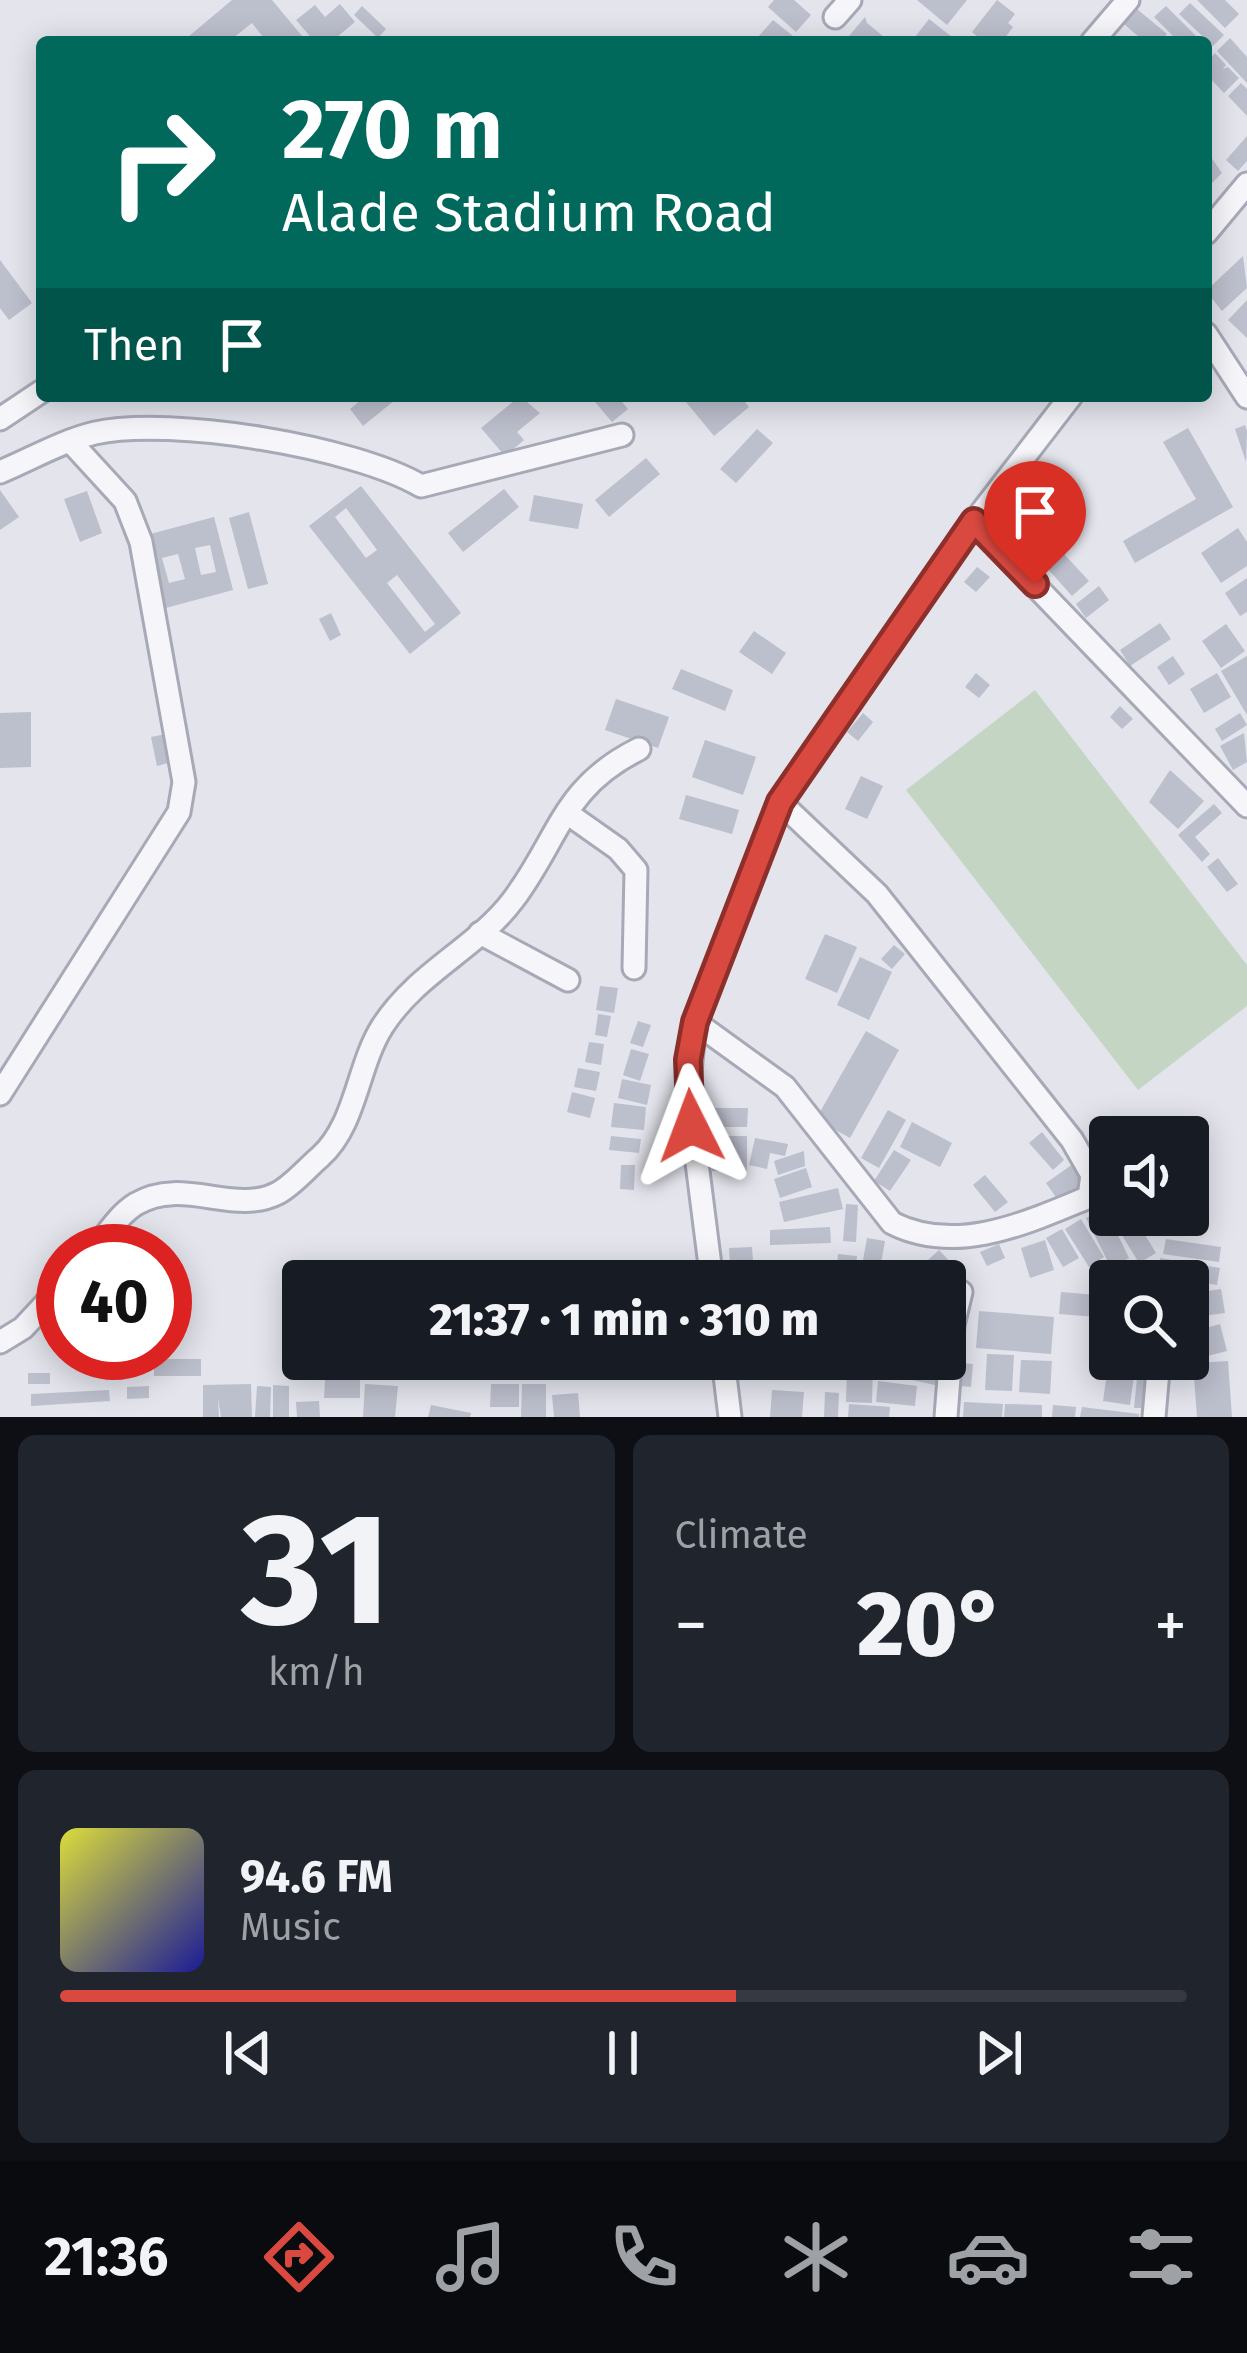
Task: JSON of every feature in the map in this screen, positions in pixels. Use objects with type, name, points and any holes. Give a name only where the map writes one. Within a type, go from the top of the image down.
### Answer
[{"type":"street","points":[[1097,36],[1128,0]]},
{"type":"street","points":[[1212,226],[1247,184]]},
{"type":"street","points":[[1212,343],[1247,397]]},
{"type":"street","points":[[0,418],[36,396]]},
{"type":"street","points":[[709,1260],[688,1091],[695,1022],[780,802],[974,521],[1066,402]]},
{"type":"street","points":[[0,472],[70,441],[132,428],[199,432],[324,450],[390,467],[421,486],[622,435]]},
{"type":"street","points":[[0,1094],[179,812],[184,782],[141,542],[118,490],[70,441]]},
{"type":"street","points":[[974,521],[1247,806]]},
{"type":"street","points":[[115,1224],[123,1214],[176,1190],[251,1199],[281,1192],[339,1136],[380,1030],[398,1006],[513,901],[601,768],[639,749]]},
{"type":"street","points":[[695,1022],[785,1087],[892,1223],[903,1228],[960,1237],[994,1233],[1089,1197],[1092,1175],[1072,1140],[877,894],[780,802]]},
{"type":"street","points":[[567,813],[618,849],[636,870],[634,968]]},
{"type":"street","points":[[480,933],[568,980]]},
{"type":"street","points":[[0,1342],[36,1314]]},
{"type":"street","points":[[726,1380],[730,1417]]},
{"type":"street","points":[[946,1417],[951,1380]]},
{"type":"street","points":[[1154,1417],[1157,1380]]},
{"type":"green space","points":[[1035,690],[1247,965],[1247,1006],[1138,1090],[906,790]]},
{"type":"building","points":[[232,0],[272,0],[302,36],[262,36],[252,23],[236,36],[189,36]]},
{"type":"building","points":[[774,0],[794,0],[811,15],[796,32],[768,7]]},
{"type":"building","points":[[917,0],[967,0],[947,25]]},
{"type":"building","points":[[997,0],[1015,14],[1006,36],[972,32]]},
{"type":"building","points":[[1197,0],[1225,0],[1239,14],[1225,28]]},
{"type":"building","points":[[1190,3],[1224,35],[1213,46],[1212,36],[1202,36],[1179,14]]},
{"type":"building","points":[[340,4],[355,22],[338,36],[310,36],[296,20],[315,5],[325,17]]},
{"type":"building","points":[[362,6],[386,29],[376,36],[354,15]]},
{"type":"building","points":[[1166,6],[1197,36],[1173,36],[1154,17]]},
{"type":"building","points":[[1137,9],[1167,34],[1138,36],[1124,24]]},
{"type":"building","points":[[865,17],[883,36],[849,36]]},
{"type":"building","points":[[929,19],[951,36],[916,36]]},
{"type":"building","points":[[773,20],[793,36],[759,36]]},
{"type":"building","points":[[1230,38],[1247,57],[1247,83],[1217,51]]},
{"type":"building","points":[[1215,53],[1226,65],[1223,69],[1228,67],[1239,78],[1224,93],[1212,80]]},
{"type":"building","points":[[1241,83],[1247,89],[1247,116],[1228,96]]},
{"type":"building","points":[[1247,136],[1247,161],[1238,171],[1226,160]]},
{"type":"building","points":[[1212,159],[1222,173],[1212,183]]},
{"type":"building","points":[[1243,256],[1247,288],[1222,311],[1212,298],[1212,285]]},
{"type":"building","points":[[0,260],[32,303],[9,320],[0,308]]},
{"type":"building","points":[[1247,300],[1247,338],[1228,320]]},
{"type":"building","points":[[359,402],[393,402],[363,426],[350,409]]},
{"type":"building","points":[[513,402],[527,402],[540,413],[517,432],[524,440],[505,456],[481,428]]},
{"type":"building","points":[[595,402],[622,402],[628,409],[612,422]]},
{"type":"building","points":[[686,402],[745,402],[749,407],[714,436]]},
{"type":"building","points":[[1245,425],[1247,431],[1246,462],[1235,429]]},
{"type":"building","points":[[1188,428],[1233,507],[1135,563],[1123,541],[1196,499],[1163,442]]},
{"type":"building","points":[[757,429],[773,443],[736,483],[720,469]]},
{"type":"building","points":[[646,458],[660,474],[609,517],[595,500]]},
{"type":"building","points":[[361,486],[461,613],[410,654],[309,526]],"holes":[[[346,508],[377,550],[366,558],[335,517]],[[397,575],[435,624],[425,632],[387,583]]]},
{"type":"building","points":[[504,489],[519,507],[463,552],[448,533]]},
{"type":"building","points":[[0,490],[19,517],[0,530]]},
{"type":"building","points":[[87,491],[102,533],[80,542],[64,499]]},
{"type":"building","points":[[534,495],[583,504],[578,529],[529,521]]},
{"type":"building","points":[[249,512],[268,584],[248,589],[229,518]]},
{"type":"building","points":[[1027,512],[1050,535],[1031,555],[1007,532]]},
{"type":"building","points":[[214,517],[233,590],[162,609],[143,536]],"holes":[[[210,545],[216,572],[201,575],[195,548]],[[178,554],[185,579],[169,583],[162,558]]]},
{"type":"building","points":[[1238,528],[1247,542],[1247,566],[1221,583],[1201,553]]},
{"type":"building","points":[[1064,554],[1089,581],[1072,596],[1048,569]]},
{"type":"building","points":[[977,567],[990,577],[976,592],[964,582]]},
{"type":"building","points":[[1247,578],[1247,612],[1240,616],[1225,593]]},
{"type":"building","points":[[1099,586],[1109,600],[1086,618],[1076,604]]},
{"type":"building","points":[[331,613],[341,635],[330,641],[319,619]]},
{"type":"building","points":[[1160,623],[1171,639],[1130,666],[1120,650]]},
{"type":"building","points":[[1226,624],[1245,651],[1221,668],[1202,641]]},
{"type":"building","points":[[754,631],[786,653],[772,674],[739,652]]},
{"type":"building","points":[[1173,656],[1185,674],[1169,685],[1157,667]]},
{"type":"building","points":[[1247,656],[1247,715],[1221,671]]},
{"type":"building","points":[[681,669],[733,690],[725,711],[672,689]]},
{"type":"building","points":[[976,673],[990,685],[979,698],[965,687]]},
{"type":"building","points":[[1217,673],[1231,697],[1204,713],[1190,689]]},
{"type":"building","points":[[616,699],[669,717],[658,748],[605,730]]},
{"type":"building","points":[[1120,706],[1133,719],[1122,729],[1110,717]]},
{"type":"building","points":[[31,712],[31,767],[0,768],[0,713]]},
{"type":"building","points":[[863,713],[873,722],[858,741],[847,732]]},
{"type":"building","points":[[1240,713],[1247,725],[1222,741],[1215,729]]},
{"type":"building","points":[[1244,733],[1247,762],[1233,770],[1220,746]]},
{"type":"building","points":[[166,734],[172,762],[157,766],[151,737]]},
{"type":"building","points":[[705,740],[756,757],[743,795],[692,777]]},
{"type":"building","points":[[1170,770],[1204,801],[1178,829],[1149,802]]},
{"type":"building","points":[[861,776],[883,786],[867,819],[845,809]]},
{"type":"building","points":[[686,795],[739,810],[732,834],[679,819]]},
{"type":"building","points":[[1214,804],[1222,813],[1195,837],[1210,854],[1202,862],[1178,835]]},
{"type":"building","points":[[1218,858],[1238,884],[1227,892],[1207,867]]},
{"type":"building","points":[[825,934],[857,947],[837,993],[805,979]]},
{"type":"building","points":[[894,945],[905,954],[892,969],[881,959]]},
{"type":"building","points":[[860,957],[892,972],[869,1020],[837,1005]]},
{"type":"building","points":[[600,986],[618,988],[614,1013],[596,1010]]},
{"type":"building","points":[[598,1014],[611,1016],[607,1037],[595,1035]]},
{"type":"building","points":[[638,1021],[651,1025],[643,1047],[630,1043]]},
{"type":"building","points":[[866,1031],[899,1050],[850,1138],[816,1119]]},
{"type":"building","points":[[589,1042],[604,1044],[601,1065],[585,1062]]},
{"type":"building","points":[[631,1049],[649,1054],[640,1081],[623,1075]]},
{"type":"building","points":[[578,1068],[600,1072],[596,1091],[574,1087]]},
{"type":"building","points":[[622,1079],[651,1085],[647,1105],[618,1098]]},
{"type":"building","points":[[572,1092],[595,1098],[590,1118],[567,1112]]},
{"type":"building","points":[[614,1103],[646,1107],[644,1130],[611,1127]]},
{"type":"building","points":[[713,1108],[748,1108],[747,1127],[713,1127]]},
{"type":"building","points":[[888,1110],[906,1120],[879,1168],[861,1158]]},
{"type":"building","points":[[912,1122],[952,1143],[940,1167],[900,1147]]},
{"type":"building","points":[[1042,1132],[1064,1160],[1053,1170],[1029,1143]]},
{"type":"building","points":[[611,1136],[641,1139],[639,1153],[609,1150]]},
{"type":"building","points":[[712,1136],[747,1136],[747,1171],[712,1171]]},
{"type":"building","points":[[755,1138],[788,1144],[785,1156],[770,1153],[767,1169],[749,1165]]},
{"type":"building","points":[[894,1150],[911,1160],[890,1191],[874,1181]]},
{"type":"building","points":[[804,1151],[805,1166],[778,1175],[774,1161]]},
{"type":"building","points":[[1073,1164],[1087,1184],[1060,1203],[1046,1183]]},
{"type":"building","points":[[621,1165],[635,1165],[634,1190],[620,1189]]},
{"type":"building","points":[[806,1168],[812,1187],[780,1198],[774,1179]]},
{"type":"building","points":[[985,1175],[1008,1202],[995,1212],[973,1185]]},
{"type":"building","points":[[838,1188],[843,1209],[784,1222],[779,1202]]},
{"type":"building","points":[[846,1204],[858,1205],[856,1242],[843,1241]]},
{"type":"building","points":[[1081,1219],[1104,1257],[1089,1260],[1089,1267],[1065,1229]]},
{"type":"building","points":[[830,1227],[831,1243],[770,1245],[770,1230]]},
{"type":"building","points":[[1062,1229],[1079,1258],[1063,1267],[1046,1238]]},
{"type":"building","points":[[1095,1236],[1118,1236],[1129,1258],[1107,1260]]},
{"type":"building","points":[[1123,1236],[1146,1236],[1156,1253],[1137,1260]]},
{"type":"building","points":[[867,1238],[885,1241],[882,1260],[863,1260]]},
{"type":"building","points":[[1166,1239],[1221,1247],[1219,1262],[1163,1254]]},
{"type":"building","points":[[1045,1240],[1054,1270],[1030,1278],[1021,1248]]},
{"type":"building","points":[[999,1244],[1005,1258],[987,1266],[980,1252]]},
{"type":"building","points":[[752,1247],[753,1260],[730,1260],[729,1248]]},
{"type":"building","points":[[939,1250],[948,1260],[928,1260]]},
{"type":"building","points":[[838,1254],[857,1256],[857,1260],[837,1260]]},
{"type":"building","points":[[1209,1266],[1220,1268],[1217,1285],[1209,1284]]},
{"type":"building","points":[[1221,1289],[1225,1313],[1209,1315],[1209,1291]]},
{"type":"building","points":[[1061,1292],[1089,1294],[1089,1316],[1059,1314]]},
{"type":"building","points":[[979,1311],[1054,1317],[1051,1354],[976,1348]]},
{"type":"building","points":[[1220,1324],[1227,1351],[1209,1356],[1209,1327]]},
{"type":"building","points":[[987,1354],[1014,1355],[1012,1391],[985,1390]]},
{"type":"building","points":[[192,1359],[201,1359],[201,1376],[192,1376]]},
{"type":"building","points":[[1021,1360],[1052,1361],[1050,1394],[1019,1392]]},
{"type":"building","points":[[1228,1361],[1232,1417],[1197,1417],[1194,1380],[1209,1380],[1209,1362]]},
{"type":"building","points":[[966,1363],[973,1364],[971,1387],[960,1386],[961,1380],[966,1380]]},
{"type":"building","points":[[28,1373],[36,1373],[36,1380],[50,1380],[50,1384],[28,1384]]},
{"type":"building","points":[[325,1380],[360,1380],[360,1398],[324,1398]]},
{"type":"building","points":[[847,1380],[873,1380],[872,1403],[846,1402]]},
{"type":"building","points":[[1106,1380],[1133,1380],[1130,1405],[1103,1401]]},
{"type":"building","points":[[1137,1380],[1146,1380],[1143,1408],[1134,1408]]},
{"type":"building","points":[[878,1381],[917,1386],[915,1406],[876,1402]]},
{"type":"building","points":[[251,1384],[252,1417],[221,1417],[218,1398],[219,1417],[203,1417],[203,1385]]},
{"type":"building","points":[[365,1384],[398,1386],[395,1417],[363,1417]]},
{"type":"building","points":[[491,1384],[519,1384],[519,1407],[490,1407]]},
{"type":"building","points":[[522,1384],[546,1384],[546,1417],[521,1417]]},
{"type":"building","points":[[273,1385],[289,1386],[289,1417],[273,1417]]},
{"type":"building","points":[[149,1386],[149,1398],[127,1399],[127,1387]]},
{"type":"building","points":[[257,1386],[271,1387],[270,1417],[255,1417]]},
{"type":"building","points":[[109,1390],[110,1401],[31,1406],[31,1394]]},
{"type":"building","points":[[772,1390],[804,1392],[802,1417],[770,1417]]},
{"type":"building","points":[[825,1392],[839,1393],[838,1417],[824,1417]]},
{"type":"building","points":[[578,1393],[580,1417],[554,1417],[552,1395]]},
{"type":"building","points":[[319,1401],[320,1417],[297,1417],[296,1402]]},
{"type":"building","points":[[964,1402],[1003,1404],[1002,1417],[963,1417]]},
{"type":"building","points":[[849,1404],[890,1407],[889,1417],[848,1417]]},
{"type":"building","points":[[1005,1404],[1042,1405],[1042,1417],[1004,1417]]},
{"type":"building","points":[[431,1405],[471,1413],[470,1417],[428,1417]]},
{"type":"building","points":[[1053,1405],[1076,1407],[1075,1417],[1052,1417]]},
{"type":"building","points":[[1082,1407],[1139,1414],[1139,1417],[1080,1417]]},
{"type":"route","points":[[691,1126],[688,1060],[695,1022],[780,802],[974,521],[1035,584]]}]
